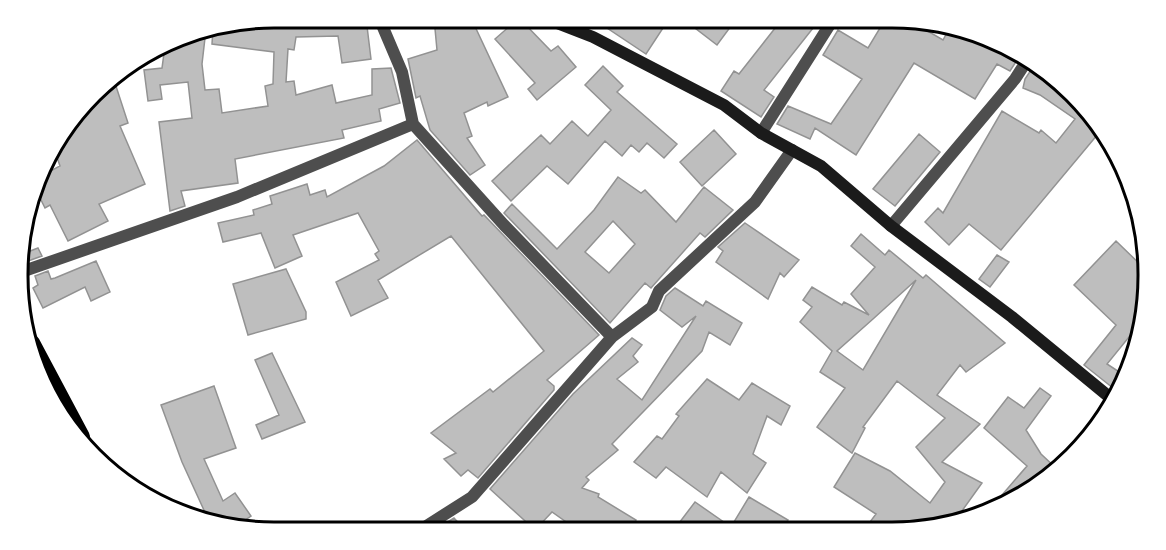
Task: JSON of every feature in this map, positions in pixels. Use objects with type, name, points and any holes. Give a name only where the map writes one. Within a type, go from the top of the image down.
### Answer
[{"type":"street","points":[[383,28],[402,72],[412,124],[612,338]]},
{"type":"street","points":[[572,28],[593,36],[724,105],[761,132],[821,166],[891,226],[1011,317],[1106,394]]},
{"type":"street","points":[[761,132],[828,28]]},
{"type":"street","points":[[891,226],[1023,67]]},
{"type":"street","points":[[28,269],[237,196],[412,124]]},
{"type":"street","points":[[432,522],[472,497],[612,338],[652,307],[659,291],[755,202],[792,150]]},
{"type":"building","points":[[367,28],[371,59],[342,63],[338,36],[296,37],[294,50],[288,49],[286,82],[294,81],[296,95],[332,85],[336,103],[372,95],[372,69],[391,68],[400,103],[379,109],[381,121],[342,130],[344,138],[235,159],[238,183],[181,191],[185,206],[170,211],[159,122],[192,118],[188,82],[160,85],[162,99],[148,101],[144,70],[162,68],[164,55],[205,39],[202,64],[205,90],[219,89],[222,113],[268,106],[265,86],[273,84],[274,52],[212,44],[212,37],[259,29]]},
{"type":"building","points":[[435,28],[476,28],[508,97],[488,106],[487,102],[464,113],[472,136],[467,138],[485,165],[470,175],[430,130],[420,96],[416,98],[408,59],[437,50]]},
{"type":"building","points":[[508,28],[529,28],[551,51],[558,46],[576,67],[537,100],[528,89],[535,83],[495,39]]},
{"type":"building","points":[[607,28],[663,28],[646,54]]},
{"type":"building","points":[[695,28],[730,28],[717,45]]},
{"type":"building","points":[[775,28],[813,28],[764,90],[774,97],[761,117],[721,91],[734,71],[739,74]]},
{"type":"building","points":[[880,28],[907,29],[929,32],[943,40],[946,35],[955,37],[985,47],[1015,63],[1010,71],[997,64],[975,99],[914,63],[856,155],[815,128],[810,139],[777,124],[788,106],[831,124],[862,79],[823,55],[838,30],[868,48]]},
{"type":"building","points":[[603,66],[623,86],[617,92],[677,144],[664,158],[647,143],[639,152],[631,145],[622,156],[605,141],[568,184],[547,166],[511,201],[492,181],[541,135],[550,144],[572,121],[588,136],[611,110],[585,85]]},
{"type":"building","points":[[1030,71],[1041,79],[1076,112],[1095,137],[1001,250],[969,224],[949,245],[925,222],[938,208],[943,213],[1002,111],[1039,133],[1041,130],[1056,143],[1075,119],[1040,95],[1023,88]]},
{"type":"building","points":[[116,87],[128,123],[120,126],[145,184],[99,204],[108,221],[68,241],[50,205],[45,208],[41,200],[52,170],[60,166],[58,159],[79,125]]},
{"type":"building","points":[[714,130],[736,154],[702,186],[680,162]]},
{"type":"building","points":[[919,134],[940,152],[895,206],[873,189]]},
{"type":"building","points":[[417,140],[482,216],[484,215],[599,335],[547,380],[554,386],[554,390],[478,478],[468,470],[461,476],[444,459],[456,453],[431,433],[490,389],[493,392],[544,351],[451,236],[378,280],[388,298],[351,316],[336,282],[379,260],[375,254],[379,251],[358,213],[293,235],[302,256],[275,268],[261,233],[223,242],[218,223],[254,215],[253,210],[272,204],[270,196],[307,184],[310,195],[325,190],[327,197],[384,166]]},
{"type":"building","points":[[618,177],[641,193],[645,190],[676,222],[704,187],[733,210],[705,237],[700,233],[651,288],[645,283],[610,323],[504,213],[512,204],[557,249],[594,210]],"holes":[[[613,221],[635,244],[609,273],[585,252]]]},
{"type":"building","points":[[745,223],[799,260],[784,277],[780,273],[768,299],[716,262],[723,251],[718,247]]},
{"type":"building","points":[[861,234],[885,255],[889,250],[923,278],[926,275],[1005,343],[966,372],[960,365],[937,395],[980,424],[942,462],[982,483],[962,511],[939,517],[907,521],[870,522],[876,514],[834,487],[855,453],[890,471],[930,503],[945,482],[916,447],[945,418],[897,381],[863,427],[865,428],[852,453],[817,427],[845,388],[820,372],[832,351],[800,322],[812,307],[803,300],[812,287],[842,305],[844,302],[869,315],[851,294],[875,267],[851,246]],"holes":[[[916,280],[863,370],[837,351]]]},
{"type":"building","points":[[1116,241],[1137,261],[1137,291],[1133,323],[1130,336],[1107,364],[1118,371],[1111,386],[1084,365],[1116,325],[1074,285]]},
{"type":"building","points":[[38,248],[42,256],[29,261],[30,251]]},
{"type":"building","points":[[997,255],[1009,262],[990,287],[979,279]]},
{"type":"building","points":[[96,261],[110,292],[91,301],[85,287],[43,308],[33,288],[38,285],[35,276],[48,271],[51,279]]},
{"type":"building","points":[[286,269],[306,312],[306,319],[248,335],[233,284]]},
{"type":"building","points":[[675,288],[703,306],[706,301],[742,323],[730,345],[709,332],[702,351],[612,444],[618,450],[586,477],[589,480],[582,488],[599,494],[598,497],[636,520],[635,522],[566,522],[552,512],[543,522],[526,522],[490,489],[573,394],[632,338],[642,345],[633,356],[638,362],[617,379],[642,400],[696,316],[682,327],[660,310],[666,296]]},
{"type":"building","points":[[272,353],[305,422],[262,439],[256,425],[279,415],[255,360]]},
{"type":"building","points":[[707,379],[739,400],[752,383],[790,406],[781,425],[767,416],[753,454],[766,463],[747,493],[721,472],[707,497],[666,467],[656,478],[634,462],[657,436],[662,439],[679,416],[676,414]]},
{"type":"building","points":[[214,386],[236,448],[204,459],[223,501],[235,493],[251,516],[246,519],[204,511],[182,462],[161,405]]},
{"type":"building","points":[[1040,388],[1051,396],[1026,430],[1041,454],[1051,463],[1028,480],[1002,495],[1027,466],[984,428],[1008,397],[1024,408]]},
{"type":"building","points":[[749,497],[788,520],[787,522],[734,522]]},
{"type":"building","points":[[695,502],[724,522],[680,522]]}]
